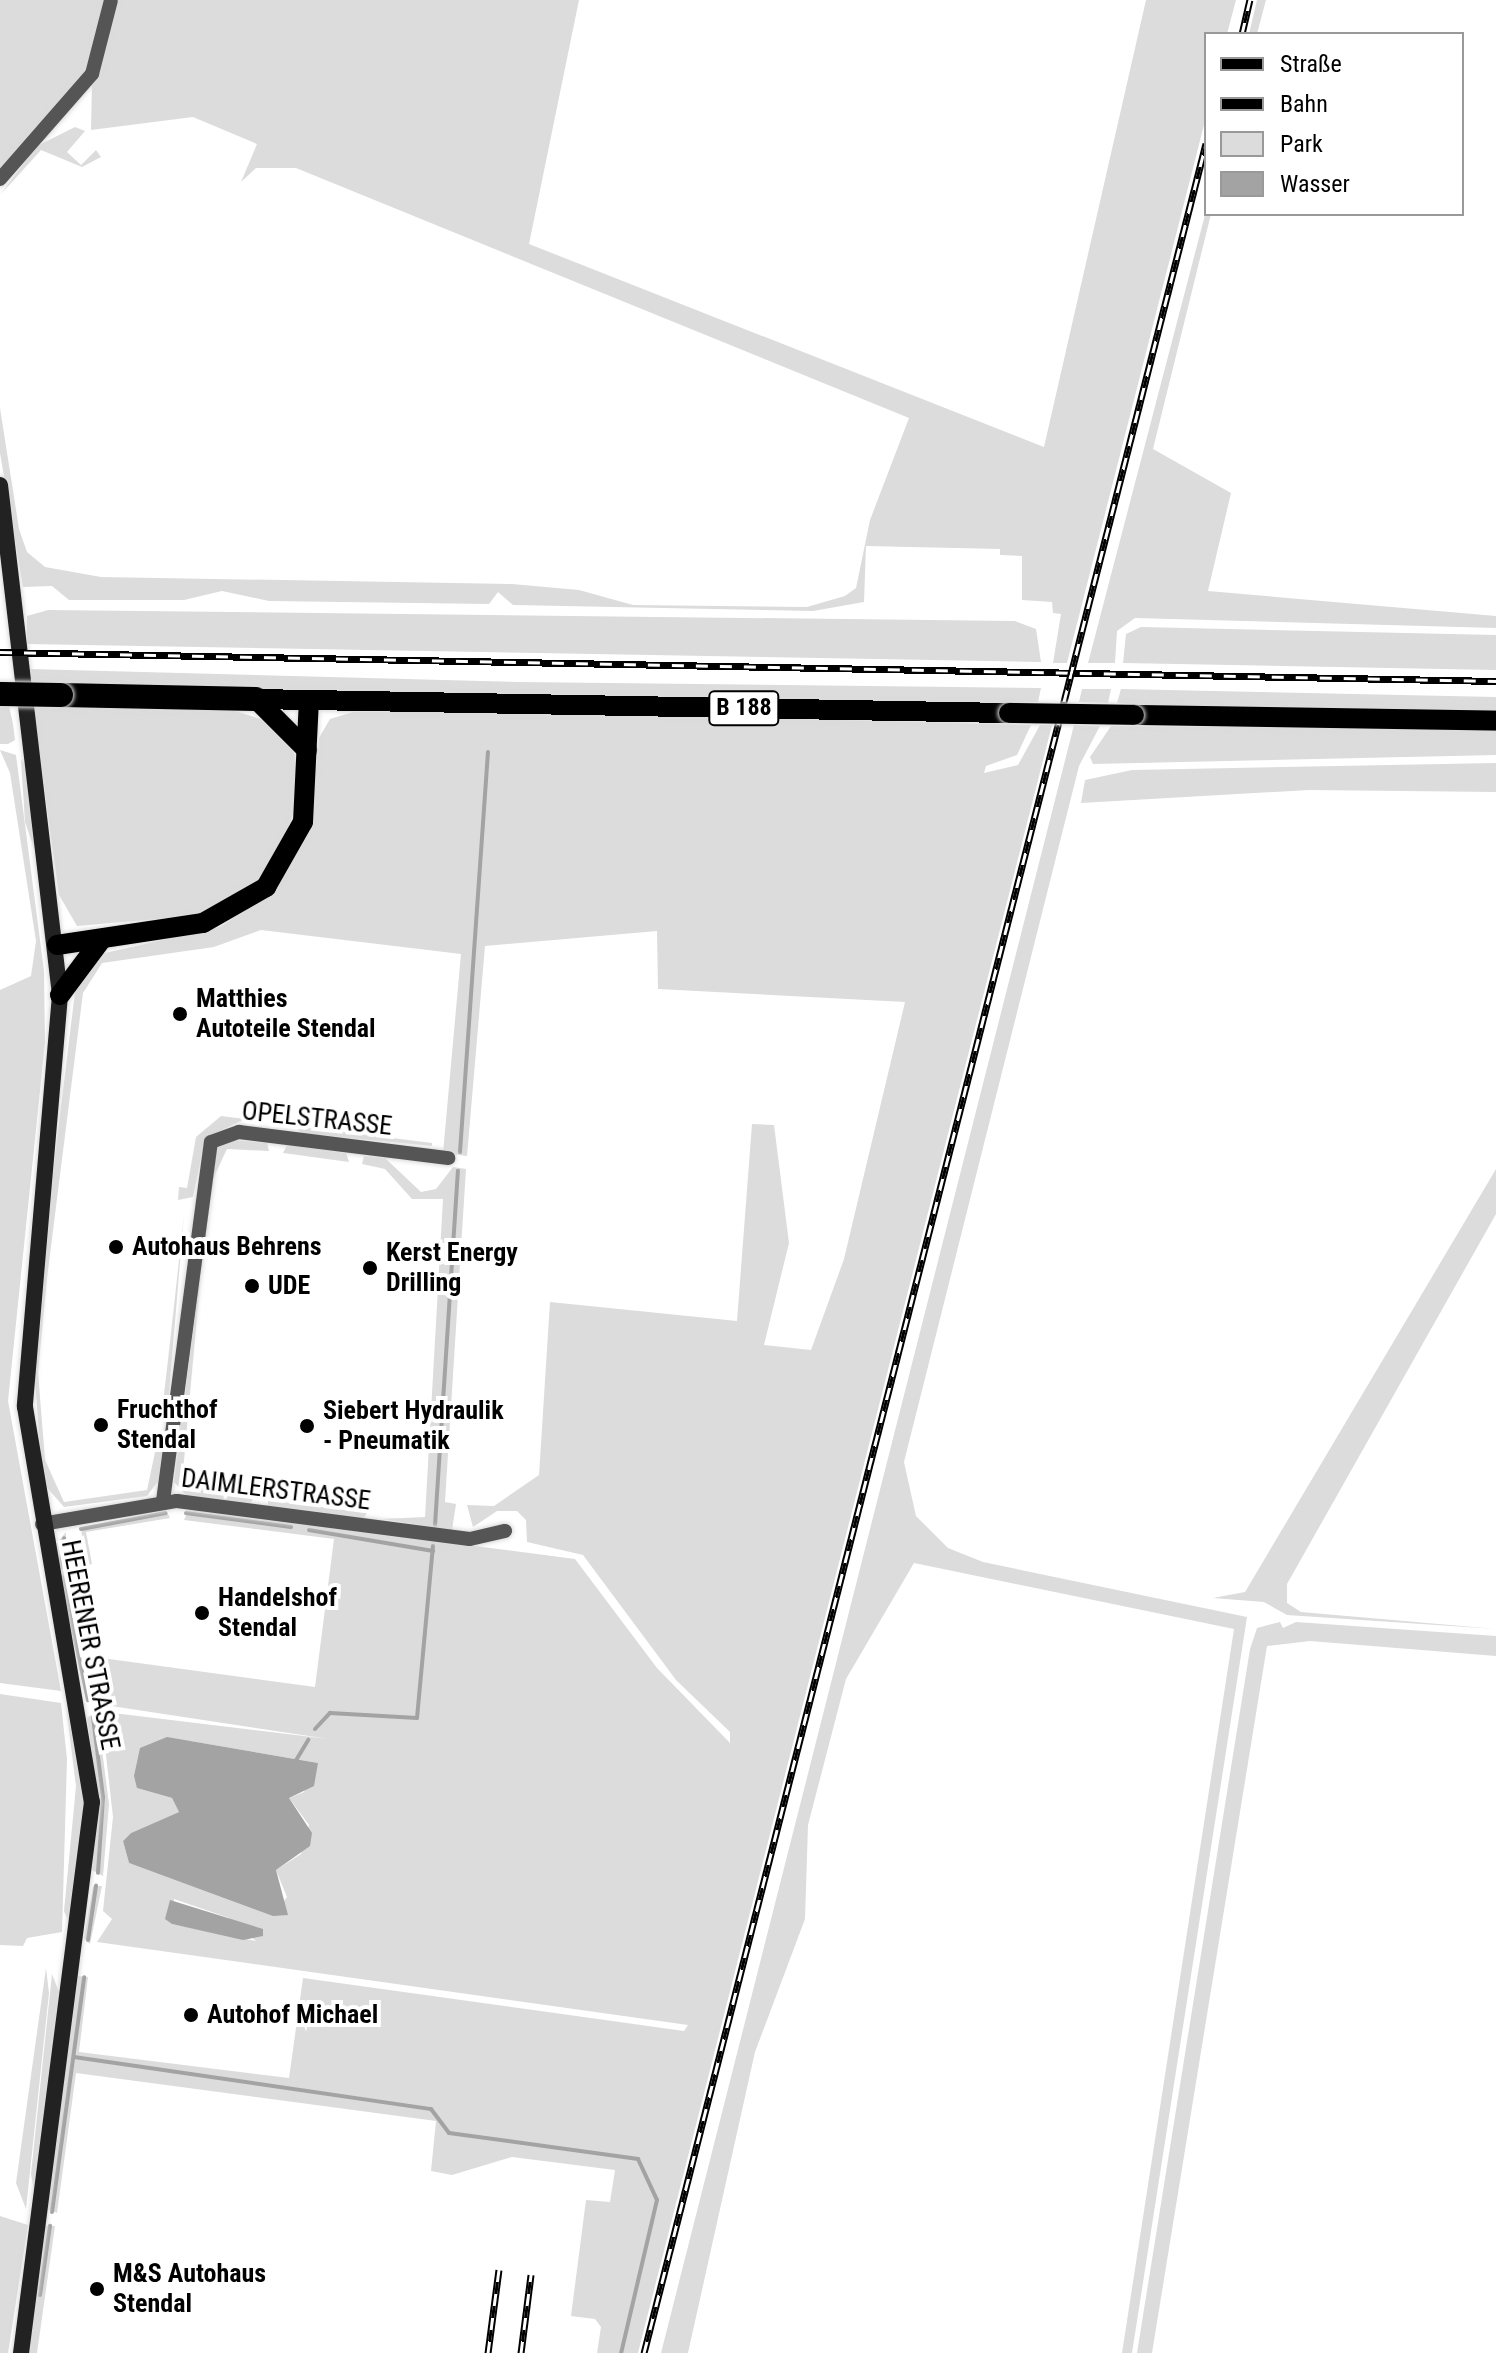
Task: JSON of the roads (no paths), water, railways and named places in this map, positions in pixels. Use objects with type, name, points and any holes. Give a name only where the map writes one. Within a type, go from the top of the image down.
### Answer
[{"type":"highway","name":"B 188","points":[[0,694],[256,699]]},
{"type":"main road","name":"HEERENER STRASSE","points":[[0,485],[57,945],[60,995],[25,1367],[42,1524],[85,1736],[91,1826],[21,2353]]},
{"type":"main road","points":[[256,699],[307,750]]},
{"type":"main road","name":"B 188","points":[[256,699],[1496,721]]},
{"type":"main road","points":[[57,945],[210,921],[258,894],[299,834],[309,700]]},
{"type":"main road","points":[[60,995],[101,940]]},
{"type":"street","points":[[0,179],[92,74],[111,0]]},
{"type":"street","name":"OPELSTRASSE","points":[[163,1501],[211,1142],[239,1132],[448,1158]]},
{"type":"street","name":"DAIMLERSTRASSE","points":[[42,1524],[163,1501],[470,1539],[505,1531]]},
{"type":"water","points":[[167,1737],[318,1763],[314,1786],[289,1798],[312,1833],[310,1846],[276,1870],[288,1915],[273,1916],[129,1863],[123,1841],[131,1833],[179,1812],[172,1798],[137,1788],[134,1776],[140,1748]]},
{"type":"water","points":[[170,1900],[263,1929],[263,1936],[243,1940],[172,1924],[165,1919]]},
{"type":"waterway","points":[[460,1152],[488,752]]},
{"type":"waterway","points":[[435,1525],[458,1171]]},
{"type":"waterway","points":[[81,1529],[166,1513]]},
{"type":"waterway","points":[[186,1513],[291,1527]]},
{"type":"waterway","points":[[309,1530],[433,1551]]},
{"type":"waterway","points":[[60,1568],[64,1538]]},
{"type":"waterway","points":[[315,1729],[330,1713],[417,1718],[433,1546]]},
{"type":"waterway","points":[[62,1577],[88,1700]]},
{"type":"waterway","points":[[93,1717],[103,1797],[98,1873]]},
{"type":"waterway","points":[[295,1762],[308,1740]]},
{"type":"waterway","points":[[88,1940],[96,1886]]},
{"type":"waterway","points":[[52,2212],[84,1977]]},
{"type":"waterway","points":[[74,2057],[431,2109],[449,2133],[638,2159],[657,2200],[621,2353]]},
{"type":"waterway","points":[[40,2295],[50,2226]]},
{"type":"railway","points":[[1242,32],[1250,0]]},
{"type":"railway","points":[[644,2353],[1204,151]]},
{"type":"railway","points":[[0,652],[1496,681]]},
{"type":"railway","points":[[488,2353],[499,2270]]},
{"type":"railway","points":[[521,2353],[531,2275]]},
{"type":"place","name":"Matthies Autoteile Stendal","points":[[180,1014]]},
{"type":"place","name":"Autohaus Behrens","points":[[116,1247]]},
{"type":"place","name":"Kerst Energy Drilling","points":[[370,1268]]},
{"type":"place","name":"UDE","points":[[252,1286]]},
{"type":"place","name":"Fruchthof Stendal","points":[[101,1425]]},
{"type":"place","name":"Siebert Hydraulik - Pneumatik","points":[[307,1426]]},
{"type":"place","name":"Handelshof Stendal","points":[[202,1613]]},
{"type":"place","name":"Autohof Michael","points":[[191,2015]]},
{"type":"place","name":"M&S Autohaus Stendal","points":[[97,2289]]}]
